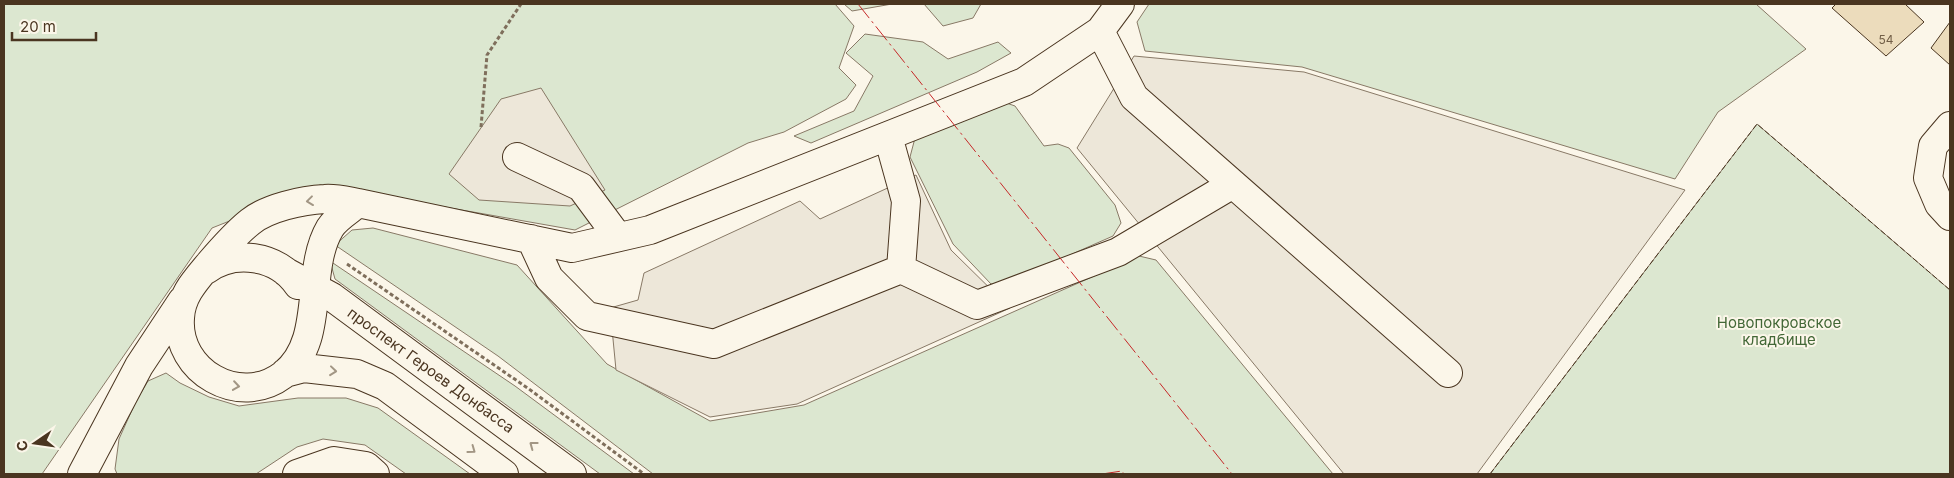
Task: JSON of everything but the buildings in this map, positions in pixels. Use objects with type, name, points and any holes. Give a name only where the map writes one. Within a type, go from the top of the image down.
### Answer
[{"type":"street","points":[[82,474],[139,366],[192,286],[229,241],[251,221],[272,211],[298,202],[326,199],[358,203],[572,248],[650,230],[1024,82],[1100,31],[1120,4]]},
{"type":"street","points":[[1100,31],[1134,97],[1448,373]]},
{"type":"street","points":[[1950,126],[1933,146],[1928,178],[1939,204],[1950,216]]},
{"type":"street","points":[[888,136],[906,201],[901,269]]},
{"type":"street","points":[[517,157],[581,187],[618,237]]},
{"type":"street","points":[[531,239],[549,278],[587,316],[714,344],[901,269],[977,305],[1118,252],[1233,184]]},
{"type":"street","points":[[139,366],[168,357],[185,359],[213,379],[236,387],[260,386],[271,382],[285,373],[298,359],[304,349],[310,326],[320,252],[331,226],[358,203]]},
{"type":"street","points":[[194,364],[183,342],[180,331],[180,313],[192,286],[219,262],[242,257],[266,260],[286,272],[295,281],[307,302],[310,326]]},
{"type":"street","name":"проспект Героев Донбасса","points":[[286,272],[332,298],[392,340],[572,474]]},
{"type":"street","points":[[285,373],[304,368],[357,374],[385,386],[504,474]]},
{"type":"street","points":[[297,474],[334,461],[366,466],[375,474]]},
{"type":"path","points":[[481,127],[487,55],[521,4]]},
{"type":"path","points":[[345,262],[529,389],[644,474]]},
{"type":"green space","points":[[4,4],[835,4],[854,26],[839,68],[856,85],[846,99],[784,132],[748,143],[575,230],[320,185],[212,228],[42,474],[4,474]]},
{"type":"green space","points":[[844,4],[892,4],[852,11]]},
{"type":"green space","points":[[924,4],[981,4],[973,18],[943,26]]},
{"type":"green space","points":[[1149,4],[1756,4],[1806,49],[1718,112],[1675,179],[1302,67],[1145,51],[1137,22]]},
{"type":"green space","points":[[865,34],[923,42],[948,59],[998,42],[1011,53],[977,72],[811,143],[794,136],[854,111],[873,76],[846,53]]},
{"type":"green space","points":[[998,100],[1015,106],[1044,146],[1058,144],[1069,148],[1115,205],[1121,223],[1113,236],[1002,285],[991,284],[953,244],[910,157],[915,138]]},
{"type":"green space","name":"Новопокровское кладбище","points":[[1757,124],[1950,290],[1950,474],[1490,474]]},
{"type":"green space","points":[[373,228],[517,265],[607,364],[710,421],[804,405],[1139,256],[1156,260],[1333,474],[653,474],[498,356],[335,245],[352,230]]},
{"type":"green space","points":[[330,261],[515,386],[634,474],[600,474],[335,279]]},
{"type":"green space","points":[[166,373],[180,383],[209,397],[239,406],[298,398],[346,398],[378,408],[470,474],[406,474],[365,445],[323,439],[297,447],[256,474],[117,474],[115,469],[119,439],[136,401],[148,381]]},
{"type":"shaded area","points":[[1134,56],[1304,72],[1685,190],[1477,474],[1344,474],[1077,148]]},
{"type":"shaded area","points":[[541,88],[605,190],[570,206],[479,200],[449,174],[501,99]]},
{"type":"shaded area","points":[[916,175],[951,250],[1010,308],[797,404],[710,417],[616,370],[610,308],[638,300],[644,273],[800,201],[820,219]]},
{"type":"fence","points":[[1490,474],[1757,124],[1950,290]]},
{"type":"power","points":[[858,4],[1232,474]]},
{"type":"power","points":[[1102,474],[1122,471],[1124,474]]}]
